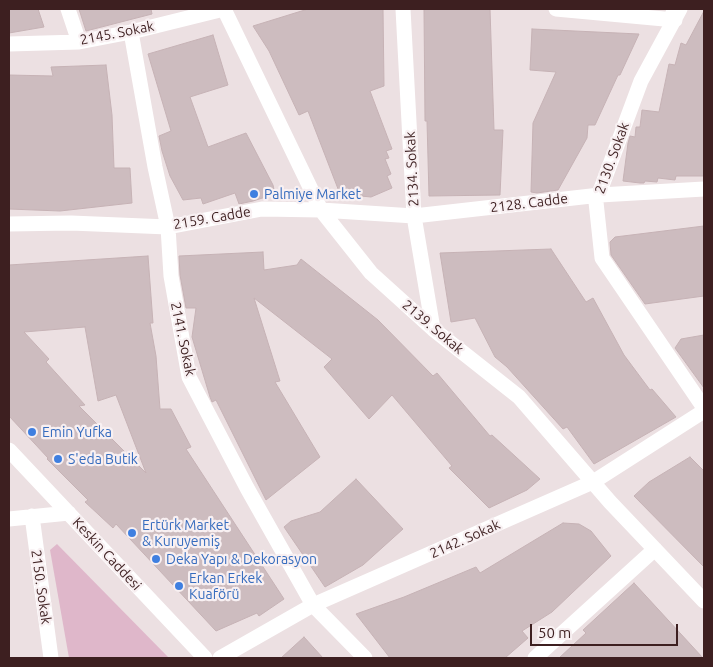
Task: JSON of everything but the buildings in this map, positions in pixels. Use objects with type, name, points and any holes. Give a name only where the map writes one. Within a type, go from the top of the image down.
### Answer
[{"type":"street","points":[[68,9],[79,42]]},
{"type":"street","name":"2145. Sokak","points":[[9,44],[79,42],[131,32],[224,9]]},
{"type":"street","name":"2139. Sokak","points":[[224,9],[321,210],[371,273],[433,329],[519,397],[593,482],[704,602]]},
{"type":"street","name":"2134. Sokak","points":[[403,9],[414,216],[433,329]]},
{"type":"street","points":[[556,9],[676,12]]},
{"type":"street","name":"2130. Sokak","points":[[676,12],[641,82],[596,202],[602,258],[704,410]]},
{"type":"street","name":"2141. Sokak","points":[[131,32],[155,167],[168,227],[171,276],[189,377],[247,488],[313,605],[365,658]]},
{"type":"street","name":"2128. Cadde","points":[[414,216],[600,195],[704,189]]},
{"type":"street","name":"2159. Cadde","points":[[9,224],[71,223],[168,227],[262,209],[321,210],[414,216]]},
{"type":"street","name":"2142. Sokak","points":[[220,658],[313,605],[593,482],[704,410]]},
{"type":"street","name":"Keskin Caddesi","points":[[9,450],[205,658]]},
{"type":"street","points":[[9,518],[69,513]]},
{"type":"street","name":"2150. Sokak","points":[[32,516],[51,658]]},
{"type":"street","points":[[534,658],[655,549]]},
{"type":"shaded area","points":[[57,544],[169,658],[69,658],[50,550]]},
{"type":"place","name":"Palmiye Market","points":[[254,194]]},
{"type":"place","name":"Emin Yufka","points":[[32,432]]},
{"type":"place","name":"S'eda Butik","points":[[58,459]]},
{"type":"place","name":"Ertürk Market & Kuruyemiş","points":[[132,533]]},
{"type":"place","name":"Deka Yapı & Dekorasyon","points":[[156,559]]},
{"type":"place","name":"Erkan Erkek Kuaförü","points":[[179,586]]}]
